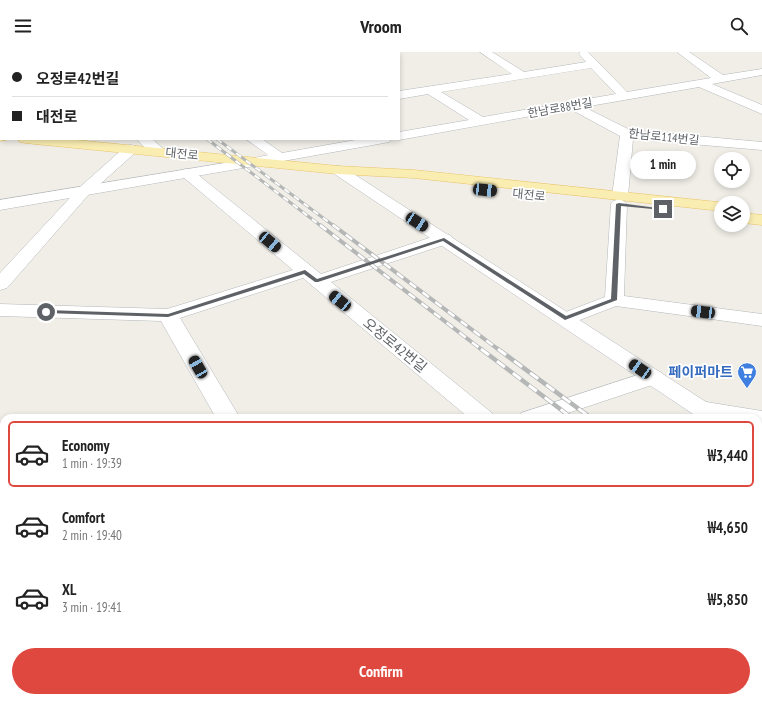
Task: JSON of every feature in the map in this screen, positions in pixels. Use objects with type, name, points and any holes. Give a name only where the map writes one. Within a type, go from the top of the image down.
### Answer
[{"type":"main road","name":"대전로","points":[[36,140],[338,170],[411,182],[619,200],[714,206]]},
{"type":"main road","name":"대전로","points":[[619,200],[714,214]]},
{"type":"main road","points":[[750,210],[762,211]]},
{"type":"main road","points":[[750,219],[762,220]]},
{"type":"street","points":[[485,52],[523,76]]},
{"type":"street","points":[[582,52],[625,97]]},
{"type":"street","points":[[682,52],[722,80]]},
{"type":"street","points":[[400,95],[594,64]]},
{"type":"street","name":"한남로88번길","points":[[400,136],[762,72]]},
{"type":"street","points":[[700,84],[762,110]]},
{"type":"street","points":[[430,90],[482,122]]},
{"type":"street","name":"한남로114번길","points":[[573,106],[627,134],[762,146]]},
{"type":"street","points":[[614,300],[619,200],[627,134]]},
{"type":"street","points":[[145,140],[160,152]]},
{"type":"street","points":[[254,140],[279,157]]},
{"type":"street","points":[[0,206],[378,140]]},
{"type":"street","points":[[0,284],[85,190],[131,149]]},
{"type":"street","points":[[338,170],[707,413]]},
{"type":"street","name":"오정로42번길","points":[[187,174],[479,414]]},
{"type":"street","points":[[0,310],[168,315],[311,277],[444,239]]},
{"type":"street","points":[[565,319],[614,300],[762,320]]},
{"type":"street","points":[[168,315],[226,414]]},
{"type":"street","points":[[541,414],[653,377]]},
{"type":"railway","points":[[208,140],[321,226]]},
{"type":"railway","points":[[218,140],[334,226]]},
{"type":"railway","points":[[320,225],[482,350]]},
{"type":"railway","points":[[333,225],[499,350]]},
{"type":"railway","points":[[481,349],[567,414]]},
{"type":"railway","points":[[498,349],[586,414]]},
{"type":"place","name":"페이퍼마트","points":[[747,389]]},
{"type":"route","points":[[46,312],[168,315],[305,272],[316,281],[444,239],[565,319],[614,300],[619,204],[663,209]]}]
